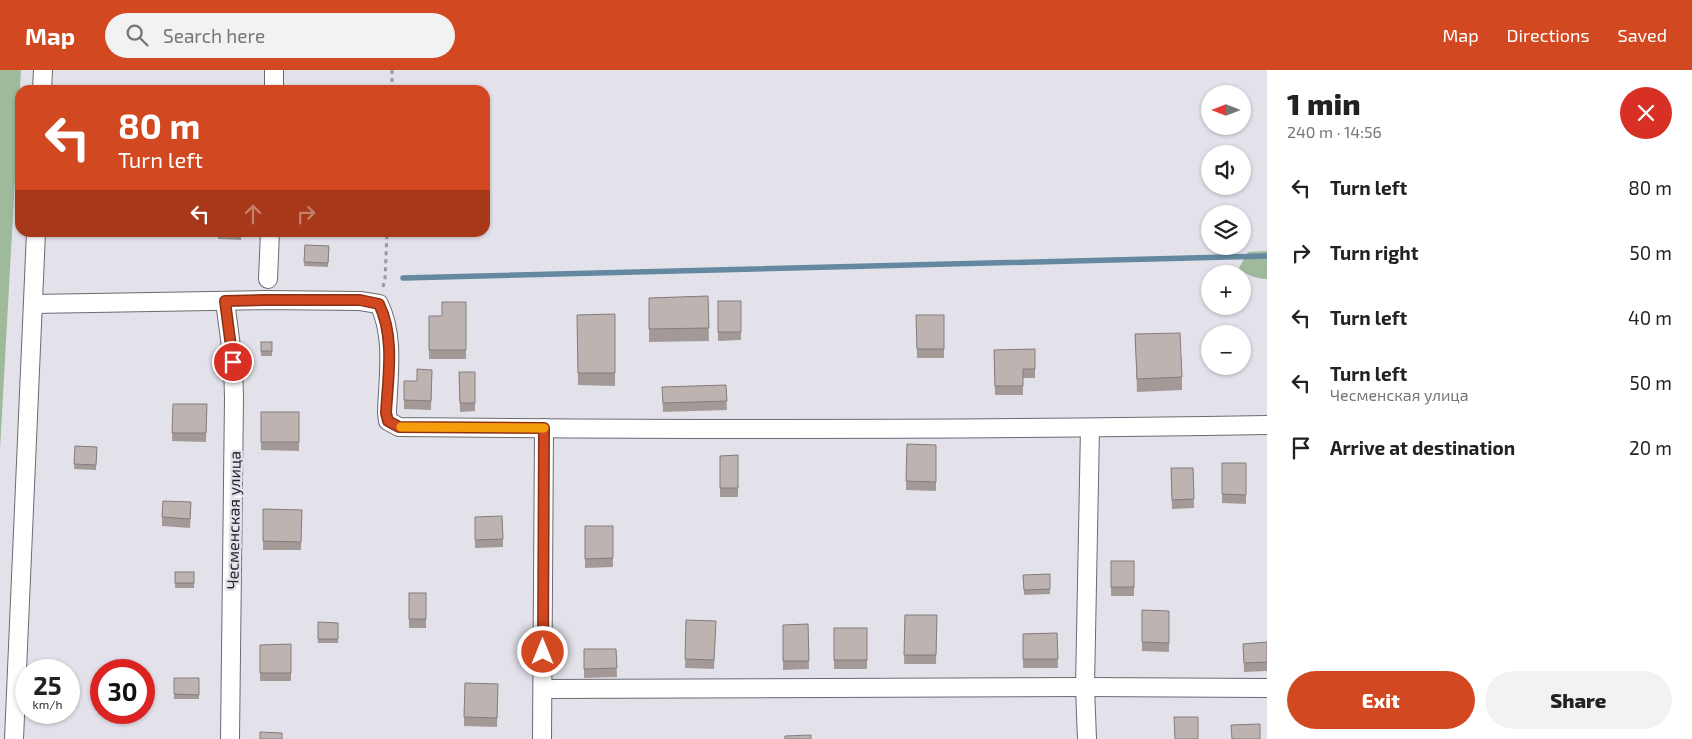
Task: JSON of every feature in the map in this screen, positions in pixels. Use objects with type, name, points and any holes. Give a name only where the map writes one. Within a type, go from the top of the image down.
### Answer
[{"type":"street","points":[[42,85],[43,70]]},
{"type":"street","points":[[274,70],[274,85]]},
{"type":"street","points":[[14,739],[36,237]]},
{"type":"street","points":[[268,279],[270,237]]},
{"type":"street","points":[[33,304],[265,300],[360,300],[379,304],[385,317],[389,348],[386,413],[388,421],[399,427],[1090,428],[1267,425]]},
{"type":"street","name":"Чесменская улица","points":[[225,301],[233,362],[234,398],[230,739]]},
{"type":"street","points":[[542,739],[544,428]]},
{"type":"street","points":[[1086,739],[1084,687],[1090,428]]},
{"type":"street","points":[[543,689],[1267,688]]},
{"type":"path","points":[[392,70],[392,85]]},
{"type":"path","points":[[379,304],[385,279],[387,237]]},
{"type":"green space","points":[[0,70],[21,70],[20,85],[15,85],[15,179],[0,450]]},
{"type":"green space","points":[[1267,251],[1267,279],[1251,276],[1251,265],[1241,265],[1246,255],[1251,255],[1251,252]]},
{"type":"building","points":[[305,245],[329,246],[328,263],[304,262]]},
{"type":"building","points":[[708,296],[709,328],[649,329],[649,298]]},
{"type":"building","points":[[718,301],[741,301],[741,332],[718,332]]},
{"type":"building","points":[[442,302],[466,302],[466,350],[429,350],[429,316],[442,316]]},
{"type":"building","points":[[615,314],[615,373],[578,373],[577,315]]},
{"type":"building","points":[[916,315],[944,315],[944,349],[917,349]]},
{"type":"building","points":[[1180,333],[1182,377],[1137,379],[1135,334]]},
{"type":"building","points":[[261,342],[272,342],[272,351],[261,351]]},
{"type":"building","points":[[1035,349],[1035,369],[1023,369],[1023,386],[995,386],[994,350]]},
{"type":"building","points":[[417,369],[432,370],[431,401],[404,400],[404,381],[417,381]]},
{"type":"building","points":[[459,372],[475,372],[475,403],[460,403]]},
{"type":"building","points":[[726,385],[727,401],[663,403],[662,387]]},
{"type":"building","points":[[173,404],[207,404],[206,433],[172,433]]},
{"type":"building","points":[[261,412],[299,412],[299,442],[261,442]]},
{"type":"building","points":[[907,444],[936,445],[936,482],[906,481]]},
{"type":"building","points":[[75,446],[97,447],[96,465],[74,464]]},
{"type":"building","points":[[738,455],[738,488],[720,488],[720,456]]},
{"type":"building","points":[[1222,463],[1246,463],[1246,495],[1222,494]]},
{"type":"building","points":[[1171,468],[1193,468],[1194,499],[1172,500]]},
{"type":"building","points":[[163,501],[191,502],[190,519],[162,517]]},
{"type":"building","points":[[263,509],[302,510],[301,542],[263,541]]},
{"type":"building","points":[[502,516],[503,539],[475,540],[475,517]]},
{"type":"building","points":[[585,526],[613,526],[613,558],[585,559]]},
{"type":"building","points":[[1111,561],[1134,561],[1134,587],[1111,587]]},
{"type":"building","points":[[175,572],[194,572],[194,583],[175,583]]},
{"type":"building","points":[[1050,574],[1050,589],[1024,590],[1023,575]]},
{"type":"building","points":[[409,593],[426,593],[426,619],[409,619]]},
{"type":"building","points":[[1142,610],[1169,611],[1169,643],[1142,642]]},
{"type":"building","points":[[905,615],[937,615],[936,655],[904,655]]},
{"type":"building","points":[[686,620],[716,621],[714,660],[685,659]]},
{"type":"building","points":[[318,622],[338,623],[338,639],[318,639]]},
{"type":"building","points":[[808,624],[809,661],[783,661],[783,625]]},
{"type":"building","points":[[834,628],[867,628],[867,660],[834,660]]},
{"type":"building","points":[[1057,633],[1058,659],[1023,659],[1023,634]]},
{"type":"building","points":[[1267,642],[1267,662],[1244,663],[1243,644]]},
{"type":"building","points":[[291,644],[291,673],[260,673],[260,645]]},
{"type":"building","points":[[584,649],[616,649],[617,668],[584,669]]},
{"type":"building","points":[[174,678],[199,678],[199,695],[174,694]]},
{"type":"building","points":[[465,683],[498,684],[497,718],[464,717]]},
{"type":"building","points":[[1174,717],[1198,717],[1198,739],[1175,739]]},
{"type":"building","points":[[1260,724],[1260,739],[1232,739],[1231,725]]},
{"type":"building","points":[[260,732],[282,733],[282,739],[260,739]]},
{"type":"building","points":[[811,735],[811,739],[785,739],[785,736]]},
{"type":"waterway","points":[[403,278],[1267,256]]},
{"type":"slow traffic","points":[[401,427],[544,428]]},
{"type":"route","points":[[233,362],[225,301],[360,300],[379,304],[385,317],[388,333],[389,355],[386,413],[388,421],[399,427],[544,428],[543,652]]}]
